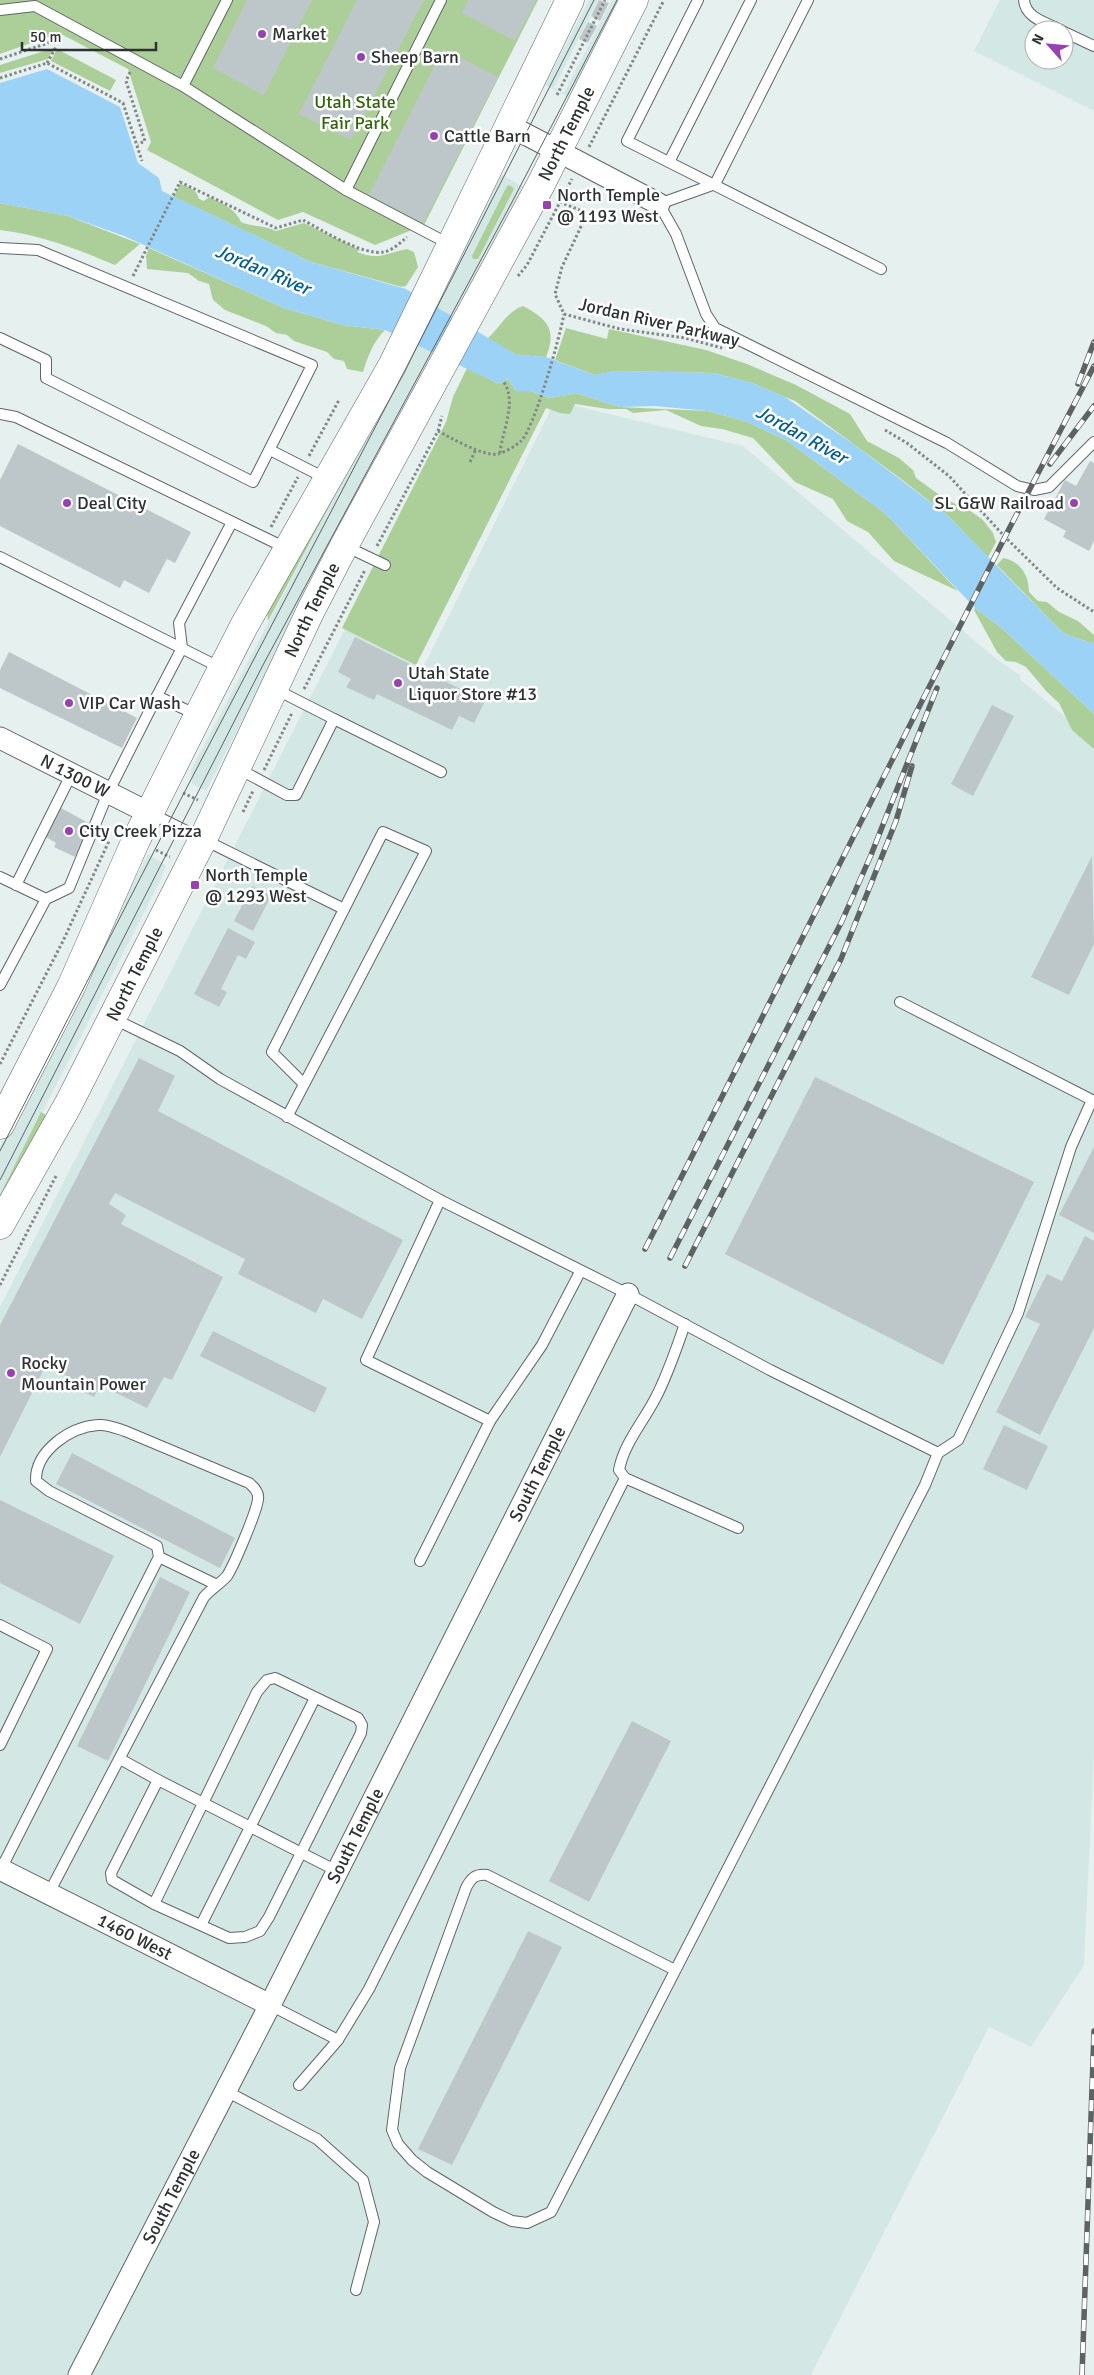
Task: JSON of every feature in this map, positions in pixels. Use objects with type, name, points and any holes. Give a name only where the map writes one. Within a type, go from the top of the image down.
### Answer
[{"type":"main road","points":[[0,1125],[71,987],[136,840],[222,668],[392,366],[570,0]]},
{"type":"main road","name":"North Temple","points":[[0,1225],[68,1105],[216,810],[247,774],[274,689],[344,546],[478,300],[555,194],[557,152],[634,0]]},
{"type":"street","points":[[508,125],[659,204]]},
{"type":"street","name":"N 1300 W","points":[[0,738],[72,776],[149,813]]},
{"type":"street","name":"South Temple","points":[[79,2375],[270,2005],[628,1294]]},
{"type":"street","name":"1460 West","points":[[0,1869],[270,2005]]},
{"type":"lane","points":[[183,86],[227,0]]},
{"type":"lane","points":[[346,190],[441,0]]},
{"type":"lane","points":[[698,0],[627,141],[881,269]]},
{"type":"lane","points":[[669,162],[751,0]]},
{"type":"lane","points":[[808,0],[714,184],[659,204],[676,234],[706,314],[715,328],[947,443],[1017,486],[1034,490],[1049,487],[1094,442]]},
{"type":"lane","points":[[1024,0],[1026,9],[1032,16],[1040,20]]},
{"type":"lane","points":[[0,10],[35,6],[183,86],[346,190],[452,245]]},
{"type":"lane","points":[[1074,37],[1094,46]]},
{"type":"lane","points":[[0,248],[38,250],[312,365],[253,482],[46,378],[46,360],[0,338]]},
{"type":"lane","points":[[0,414],[16,417],[288,549]]},
{"type":"lane","points":[[270,450],[328,479]]},
{"type":"lane","points":[[0,985],[46,900],[69,888],[108,793],[182,648],[179,623],[232,522]]},
{"type":"lane","points":[[344,546],[385,565]]},
{"type":"lane","points":[[0,558],[222,668]]},
{"type":"lane","points":[[274,689],[441,772]]},
{"type":"lane","points":[[157,696],[198,716]]},
{"type":"lane","points":[[247,774],[287,795],[296,795],[334,719]]},
{"type":"lane","points":[[16,885],[72,776]]},
{"type":"lane","points":[[149,813],[344,909]]},
{"type":"lane","points":[[287,1117],[426,851],[383,832],[272,1052],[304,1084]]},
{"type":"lane","points":[[0,877],[46,900]]},
{"type":"lane","points":[[675,1970],[487,1875],[478,1874],[471,1879],[466,1888],[400,2068],[392,2130],[398,2144],[412,2160],[427,2172],[471,2200],[512,2221],[527,2223],[551,2212],[924,1486],[938,1453],[958,1440],[1018,1313],[1072,1148],[1093,1100],[900,1002]]},
{"type":"lane","points":[[111,1018],[180,1050],[220,1079],[440,1200],[580,1272],[628,1294],[770,1370],[938,1453]]},
{"type":"lane","points":[[440,1200],[366,1360],[490,1421]]},
{"type":"lane","points":[[420,1561],[490,1421],[542,1345],[580,1272]]},
{"type":"lane","points":[[685,1324],[656,1397],[621,1462],[619,1470],[625,1478],[738,1528]]},
{"type":"lane","points":[[0,1869],[159,1557],[157,1546],[49,1491],[36,1481],[36,1472],[43,1456],[55,1444],[74,1431],[97,1425],[106,1426],[125,1431],[249,1483],[255,1488],[259,1498],[254,1516],[226,1577],[215,1584],[204,1597],[49,1894]]},
{"type":"lane","points":[[299,2084],[338,2040],[369,1989],[625,1478]]},
{"type":"lane","points":[[159,1557],[215,1584]]},
{"type":"lane","points":[[0,1625],[47,1649],[0,1744]]},
{"type":"lane","points":[[154,1904],[257,1692],[266,1680],[275,1678],[358,1718],[362,1725],[361,1733],[268,1917],[260,1931],[244,1937],[229,1938],[154,1904],[112,1880],[111,1873],[158,1780]]},
{"type":"lane","points":[[201,1925],[315,1698]]},
{"type":"lane","points":[[120,1759],[337,1871]]},
{"type":"lane","points":[[270,2005],[338,2040]]},
{"type":"lane","points":[[226,2091],[317,2139],[363,2180],[374,2222],[356,2290]]},
{"type":"path","points":[[563,98],[555,94],[605,0]]},
{"type":"path","points":[[596,134],[664,0]]},
{"type":"path","points":[[0,59],[51,42],[62,21]]},
{"type":"path","points":[[0,78],[47,63],[56,47]]},
{"type":"path","points":[[136,60],[126,81],[145,141],[138,144]]},
{"type":"path","points":[[47,63],[123,103],[142,160]]},
{"type":"path","points":[[143,255],[179,184],[182,182],[276,228],[302,220],[366,250],[375,252],[390,250],[407,237]]},
{"type":"path","name":"Jordan River Parkway","points":[[555,194],[582,211],[584,220],[562,267],[555,294],[564,314],[620,329],[685,338],[727,350]]},
{"type":"path","points":[[164,783],[238,820],[247,774],[298,701],[370,558],[438,431],[455,441],[489,454],[500,454],[522,441],[535,413],[564,314]]},
{"type":"path","points":[[500,454],[502,433],[508,414],[509,389],[503,381]]},
{"type":"path","points":[[884,429],[908,443],[949,476],[1018,550],[1057,588],[1094,612]]},
{"type":"path","points":[[470,462],[476,449]]},
{"type":"path","points":[[0,1064],[63,941],[115,829],[188,866]]},
{"type":"shaded area","points":[[589,0],[598,0],[554,88],[564,93],[612,0],[625,0],[574,100],[545,85]]},
{"type":"shaded area","points":[[1000,0],[1094,0],[1094,111],[974,51]]},
{"type":"shaded area","points":[[499,173],[528,190],[298,612],[206,791],[192,784],[191,770],[373,424]]},
{"type":"shaded area","points":[[555,401],[743,446],[999,661],[1020,675],[1021,680],[1094,741],[1094,1752],[1084,1965],[1031,2047],[989,2027],[811,2375],[0,2375],[0,1307],[346,627],[423,668]]},
{"type":"shaded area","points":[[148,854],[166,865],[160,881],[0,1195],[0,1147]]},
{"type":"green space","name":"Utah State Fair Park","points":[[0,0],[538,0],[424,225],[375,245],[303,212],[278,220],[147,150],[151,142],[128,69],[59,33],[0,54]]},
{"type":"green space","points":[[54,48],[48,59],[0,73],[0,65]]},
{"type":"green space","points":[[57,49],[116,80],[110,91],[51,61]]},
{"type":"green space","points":[[180,184],[192,189],[199,199],[204,201],[209,197],[224,204],[236,213],[241,222],[245,224],[276,231],[304,223],[360,250],[357,252],[365,255],[377,256],[407,249],[414,252],[418,267],[406,286],[402,287],[311,262],[174,197]]},
{"type":"green space","points":[[510,185],[514,189],[478,259],[473,259],[472,256],[507,186]]},
{"type":"green space","points":[[0,203],[68,216],[140,244],[115,265],[59,243],[30,235],[0,230]]},
{"type":"green space","points":[[149,248],[284,308],[343,325],[385,330],[371,350],[363,372],[347,369],[344,361],[334,359],[327,352],[294,341],[287,335],[276,333],[266,326],[225,310],[213,300],[209,284],[199,281],[188,273],[147,269],[146,256]]},
{"type":"green space","points":[[523,306],[539,316],[548,326],[551,339],[546,357],[517,355],[487,339],[512,312]]},
{"type":"green space","points":[[566,328],[607,339],[609,329],[706,350],[747,364],[796,385],[850,414],[867,441],[899,458],[913,470],[916,478],[945,499],[969,510],[983,520],[993,533],[996,542],[988,557],[946,514],[795,401],[752,383],[714,373],[615,371],[595,375],[555,360]]},
{"type":"green space","points":[[467,368],[499,384],[508,379],[516,391],[530,391],[550,398],[576,393],[620,407],[708,411],[745,421],[786,440],[886,514],[958,591],[894,561],[868,532],[847,521],[833,499],[795,482],[753,438],[722,429],[701,426],[666,410],[633,413],[626,409],[608,409],[575,404],[570,414],[546,408],[416,665],[342,628],[446,422],[453,397]]},
{"type":"green space","points":[[360,449],[268,621],[267,610]]},
{"type":"green space","points":[[1003,558],[1019,566],[1027,580],[1029,592],[1038,601],[1047,602],[1059,612],[1078,621],[1094,635],[1094,644],[1063,633],[997,565]]},
{"type":"green space","points":[[975,608],[1004,630],[1094,714],[1094,749],[1072,730],[1059,703],[1026,667],[1016,662],[1006,661],[997,652],[974,610]]},
{"type":"green space","points":[[41,1112],[46,1115],[44,1126],[0,1206],[0,1195]]},
{"type":"water","name":"Jordan River","points":[[47,69],[120,107],[138,163],[159,178],[162,191],[311,262],[406,289],[517,355],[546,357],[595,375],[615,371],[714,373],[752,383],[785,397],[856,446],[946,514],[1063,633],[1094,644],[1094,714],[1004,630],[975,608],[886,514],[786,440],[745,421],[708,411],[655,406],[620,407],[576,393],[551,398],[530,391],[516,391],[508,379],[499,384],[385,330],[343,325],[284,308],[124,236],[68,216],[0,203],[0,83]]},
{"type":"building","name":"Market","points":[[247,0],[312,0],[264,95],[213,68]]},
{"type":"building","name":"Sheep Barn","points":[[357,0],[424,0],[351,140],[299,114]]},
{"type":"building","points":[[468,0],[536,0],[515,41],[462,13]]},
{"type":"building","points":[[599,0],[609,3],[600,21],[591,16]]},
{"type":"building","points":[[588,22],[597,26],[588,43],[579,39]]},
{"type":"building","name":"Cattle Barn","points":[[443,49],[498,77],[423,223],[369,195]]},
{"type":"building","name":"Deal City","points":[[18,444],[191,532],[175,563],[167,559],[149,593],[124,580],[120,588],[0,526],[0,480]]},
{"type":"building","name":"SL G&W Railroad","points":[[1090,461],[1094,463],[1094,541],[1089,551],[1063,537],[1066,531],[1044,519],[1065,480],[1076,486]]},
{"type":"building","name":"Utah State Liquor Store #13","points":[[355,637],[485,701],[474,723],[459,716],[452,730],[377,694],[374,700],[346,687],[351,679],[338,672]]},
{"type":"building","name":"VIP Car Wash","points":[[9,652],[137,718],[122,748],[0,688],[0,670]]},
{"type":"building","points":[[992,705],[1014,716],[973,796],[951,784]]},
{"type":"building","name":"City Creek Pizza","points":[[61,808],[92,825],[75,857],[54,847],[56,843],[46,837]]},
{"type":"building","points":[[1092,856],[1094,944],[1069,995],[1031,977]]},
{"type":"building","points":[[252,886],[271,896],[253,931],[234,921]]},
{"type":"building","points":[[228,928],[255,942],[246,959],[238,955],[221,989],[227,992],[219,1007],[194,994]]},
{"type":"building","points":[[139,1058],[175,1076],[158,1111],[403,1240],[362,1319],[323,1299],[316,1313],[238,1274],[245,1259],[115,1193],[109,1204],[126,1215],[121,1224],[223,1277],[172,1380],[164,1377],[147,1408],[100,1385],[94,1397],[75,1388],[78,1382],[46,1365],[0,1457],[0,1325]]},
{"type":"building","points":[[815,1077],[1034,1182],[943,1365],[725,1254]]},
{"type":"building","points":[[1094,1147],[1094,1233],[1059,1215]]},
{"type":"building","points":[[1085,1236],[1094,1241],[1094,1328],[1040,1435],[996,1412],[1040,1324],[1025,1317],[1047,1274],[1062,1281]]},
{"type":"building","points":[[213,1331],[327,1388],[315,1413],[200,1356]]},
{"type":"building","points":[[1004,1425],[1048,1446],[1027,1490],[983,1469]]},
{"type":"building","points":[[72,1453],[235,1538],[220,1568],[56,1484]]},
{"type":"building","points":[[0,1500],[114,1556],[80,1624],[0,1583]]},
{"type":"building","points":[[160,1577],[190,1592],[108,1761],[77,1746]]},
{"type":"building","points":[[632,1721],[671,1741],[589,1902],[549,1881]]},
{"type":"building","points":[[528,1931],[562,1947],[452,2165],[418,2149]]},
{"type":"tram line","points":[[0,1151],[404,372],[594,0]]},
{"type":"tram line","points":[[0,1180],[263,665],[511,204],[617,0]]},
{"type":"railway","points":[[1078,384],[1094,342]]},
{"type":"railway","points":[[645,1249],[1009,529],[1094,366]]},
{"type":"railway","points":[[1050,464],[1094,406]]},
{"type":"railway","points":[[670,1258],[842,921],[871,855],[937,688]]},
{"type":"railway","points":[[685,1266],[841,959],[896,821],[912,766]]},
{"type":"railway","points":[[1082,2375],[1094,2031]]},
{"type":"place","name":"Market","points":[[262,34]]},
{"type":"place","name":"Sheep Barn","points":[[361,57]]},
{"type":"place","name":"Cattle Barn","points":[[434,136]]},
{"type":"place","name":"North Temple @ 1193 West","points":[[547,205]]},
{"type":"place","name":"Deal City","points":[[67,503]]},
{"type":"place","name":"SL G&W Railroad","points":[[1074,503]]},
{"type":"place","name":"Utah State Liquor Store #13","points":[[398,683]]},
{"type":"place","name":"VIP Car Wash","points":[[69,703]]},
{"type":"place","name":"City Creek Pizza","points":[[69,831]]},
{"type":"place","name":"North Temple @ 1293 West","points":[[195,885]]},
{"type":"place","name":"Rocky Mountain Power","points":[[11,1373]]}]
